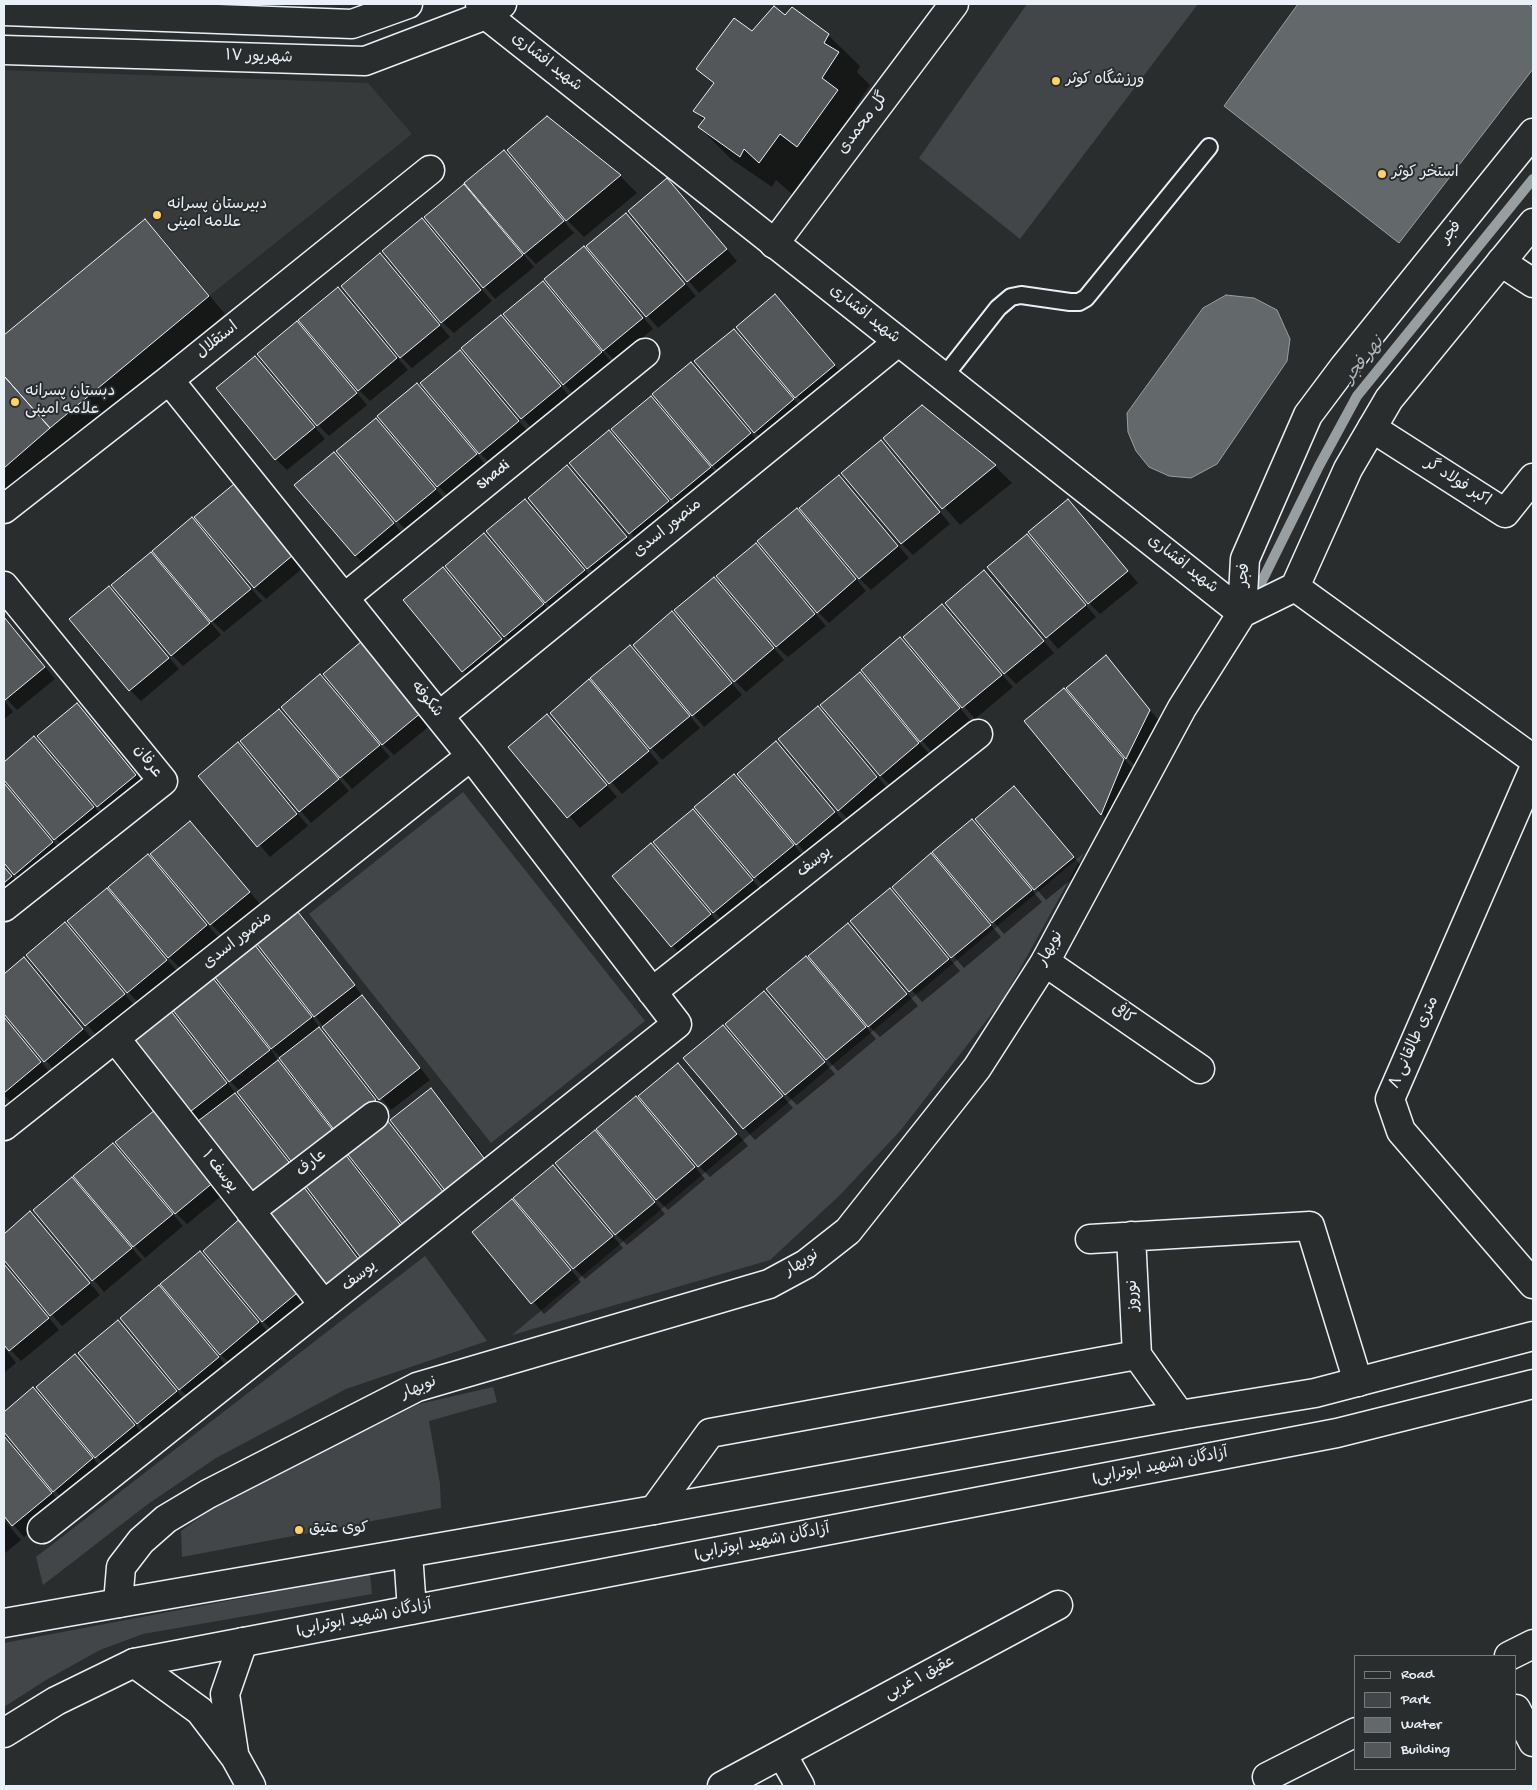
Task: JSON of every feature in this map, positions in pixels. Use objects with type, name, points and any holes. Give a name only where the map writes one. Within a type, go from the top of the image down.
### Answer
[{"type":"street","points":[[4,12],[352,24],[408,4]]},
{"type":"street","name":"گل محمدی","points":[[774,244],[954,4]]},
{"type":"street","name":"شهید افشاری","points":[[489,8],[774,244],[1242,612]]},
{"type":"street","name":"۱۷ شهریور","points":[[4,50],[365,61],[489,8]]},
{"type":"street","name":"فجر","points":[[1294,587],[1242,612],[1245,559],[1308,415],[1344,366],[1533,133]]},
{"type":"street","name":"استقلال","points":[[4,509],[169,380],[430,170]]},
{"type":"street","points":[[1533,222],[1389,399],[1348,469],[1294,587],[1533,759]]},
{"type":"street","points":[[1501,262],[1533,283]]},
{"type":"street","name":"منصور اسدی","points":[[439,716],[898,342]]},
{"type":"street","name":"Shadi","points":[[344,598],[645,353]]},
{"type":"street","name":"شکوفه","points":[[169,380],[471,756],[677,1024]]},
{"type":"street","name":"اکبر فولاد گر","points":[[1372,428],[1505,513],[1533,478]]},
{"type":"street","name":"عرفان","points":[[4,586],[164,781],[4,907]]},
{"type":"street","name":"نوبهار","points":[[118,1603],[121,1567],[141,1542],[166,1519],[208,1494],[417,1388],[769,1284],[806,1264],[848,1231],[977,1068],[1045,962],[1182,708],[1242,612]]},
{"type":"street","name":"یوسف","points":[[652,992],[978,734]]},
{"type":"street","name":"منصور اسدی","points":[[4,1126],[471,756]]},
{"type":"street","name":"۸ متری طالقانی","points":[[1533,771],[1390,1099],[1402,1131],[1533,1283]]},
{"type":"street","name":"کافی","points":[[1045,962],[1200,1069]]},
{"type":"street","name":"یوسف","points":[[42,1529],[677,1024]]},
{"type":"street","name":"یوسف ۱","points":[[115,1038],[324,1305]]},
{"type":"street","name":"عارف","points":[[250,1211],[374,1116]]},
{"type":"street","points":[[1090,1239],[1310,1226],[1358,1382]]},
{"type":"street","name":"نوروز","points":[[1131,1236],[1137,1355]]},
{"type":"street","points":[[4,1623],[654,1510],[1180,1415],[1315,1393],[1533,1336]]},
{"type":"street","points":[[654,1510],[710,1433],[1137,1355],[1180,1415]]},
{"type":"street","name":"آزادگان (شهید ابوترابی)","points":[[4,1733],[56,1701],[134,1663],[1338,1433],[1533,1384]]},
{"type":"street","points":[[408,1553],[412,1610]]},
{"type":"street","name":"عقیق ۱ غربی","points":[[722,1786],[1058,1605]]},
{"type":"street","points":[[235,1757],[225,1694],[243,1642]]},
{"type":"street","points":[[1511,1655],[1533,1644]]},
{"type":"street","points":[[134,1663],[200,1711],[235,1757],[251,1786]]},
{"type":"street","points":[[1517,1710],[1533,1742]]},
{"type":"street","points":[[1267,1777],[1354,1733]]},
{"type":"street","points":[[782,1754],[800,1786]]},
{"type":"lane","points":[[943,378],[998,308],[1011,297],[1021,295],[1070,302],[1079,302],[1086,298],[1209,147]]},
{"type":"shaded area","name":"دبیرستان پسرانه علامه امینی","points":[[4,70],[368,83],[412,134],[209,296],[4,468]]},
{"type":"green space","name":"ورزشگاه کوثر","points":[[1027,4],[1198,4],[1020,239],[919,158]]},
{"type":"green space","points":[[463,792],[645,1021],[491,1143],[309,914]]},
{"type":"green space","points":[[1084,853],[1004,998],[900,1131],[840,1195],[770,1260],[512,1335]]},
{"type":"green space","points":[[425,1256],[487,1341],[346,1389],[216,1458],[148,1504],[43,1585],[36,1557]]},
{"type":"green space","points":[[493,1387],[497,1402],[429,1421],[440,1484],[441,1508],[182,1557],[181,1531],[216,1506],[329,1445],[375,1426],[419,1404]]},
{"type":"green space","points":[[370,1574],[372,1594],[143,1634],[100,1650],[46,1680],[4,1707],[4,1643]]},
{"type":"water","name":"استخر کوثر","points":[[1298,4],[1528,4],[1533,8],[1533,69],[1399,243],[1224,106]]},
{"type":"water","points":[[1226,295],[1254,298],[1277,310],[1290,339],[1287,361],[1217,464],[1191,478],[1169,476],[1149,467],[1136,451],[1128,432],[1127,413],[1203,308]]},
{"type":"building","points":[[774,6],[785,15],[792,7],[829,34],[824,43],[839,52],[822,78],[838,90],[797,147],[780,134],[759,163],[744,149],[740,157],[698,127],[705,118],[693,111],[714,83],[696,69],[734,18],[752,31]]},
{"type":"building","points":[[547,116],[621,175],[566,221],[507,150]]},
{"type":"building","points":[[504,150],[564,221],[524,254],[464,183]]},
{"type":"building","points":[[667,178],[727,249],[687,282],[628,211]]},
{"type":"building","points":[[464,184],[523,255],[483,288],[424,217]]},
{"type":"building","points":[[626,213],[685,284],[646,317],[586,246]]},
{"type":"building","points":[[422,218],[481,290],[441,323],[382,251]]},
{"type":"building","points":[[145,219],[209,296],[50,428],[4,376],[4,335]]},
{"type":"building","points":[[584,246],[643,318],[603,351],[544,279]]},
{"type":"building","points":[[380,253],[440,325],[400,358],[341,286]]},
{"type":"building","points":[[543,281],[602,352],[563,385],[503,314]]},
{"type":"building","points":[[338,287],[397,358],[358,391],[298,320]]},
{"type":"building","points":[[775,294],[835,365],[795,398],[736,327]]},
{"type":"building","points":[[501,315],[561,386],[521,419],[461,348]]},
{"type":"building","points":[[297,321],[357,393],[317,426],[257,354]]},
{"type":"building","points":[[734,329],[794,399],[754,433],[694,361]]},
{"type":"building","points":[[460,350],[519,421],[479,454],[420,383]]},
{"type":"building","points":[[255,356],[315,427],[275,460],[216,388]]},
{"type":"building","points":[[691,362],[751,433],[712,466],[652,394]]},
{"type":"building","name":"دبستان پسرانه علامه امینی","points":[[4,376],[50,428],[4,468]]},
{"type":"building","points":[[417,383],[477,454],[437,487],[377,416]]},
{"type":"building","points":[[651,396],[711,467],[671,500],[611,429]]},
{"type":"building","points":[[922,405],[996,465],[942,509],[883,438]]},
{"type":"building","points":[[376,418],[436,489],[396,522],[336,451]]},
{"type":"building","points":[[609,430],[669,501],[629,534],[569,463]]},
{"type":"building","points":[[881,440],[940,512],[901,544],[841,473]]},
{"type":"building","points":[[334,452],[394,523],[355,556],[294,485]]},
{"type":"building","points":[[567,465],[627,537],[587,569],[528,498]]},
{"type":"building","points":[[839,475],[898,546],[859,579],[799,508]]},
{"type":"building","points":[[234,484],[293,555],[254,588],[194,517]]},
{"type":"building","points":[[525,499],[585,570],[545,603],[486,531]]},
{"type":"building","points":[[1068,499],[1128,571],[1088,604],[1028,532]]},
{"type":"building","points":[[797,508],[856,579],[817,613],[757,541]]},
{"type":"building","points":[[192,517],[251,589],[211,622],[152,551]]},
{"type":"building","points":[[484,533],[544,604],[504,637],[445,566]]},
{"type":"building","points":[[1027,534],[1086,605],[1046,638],[987,567]]},
{"type":"building","points":[[756,543],[815,614],[776,647],[716,576]]},
{"type":"building","points":[[151,552],[210,623],[171,656],[111,585]]},
{"type":"building","points":[[443,567],[502,639],[462,672],[403,600]]},
{"type":"building","points":[[984,570],[1044,641],[1004,674],[945,603]]},
{"type":"building","points":[[714,577],[774,648],[734,682],[674,610]]},
{"type":"building","points":[[109,586],[169,658],[129,691],[69,619]]},
{"type":"building","points":[[942,604],[1002,675],[962,708],[903,637]]},
{"type":"building","points":[[672,611],[732,683],[692,716],[633,645]]},
{"type":"building","points":[[4,617],[45,667],[5,700],[4,698]]},
{"type":"building","points":[[900,637],[960,708],[920,742],[861,670]]},
{"type":"building","points":[[362,641],[422,712],[382,745],[323,674]]},
{"type":"building","points":[[630,645],[690,716],[650,749],[590,678]]},
{"type":"building","points":[[1106,655],[1150,710],[1126,759],[1066,688]]},
{"type":"building","points":[[860,672],[919,743],[880,776],[820,705]]},
{"type":"building","points":[[320,674],[380,745],[340,778],[281,707]]},
{"type":"building","points":[[589,679],[649,751],[609,784],[550,713]]},
{"type":"building","points":[[1064,688],[1124,759],[1101,815],[1024,721]]},
{"type":"building","points":[[77,703],[136,775],[97,807],[37,736]]},
{"type":"building","points":[[818,706],[877,777],[838,811],[778,739]]},
{"type":"building","points":[[279,709],[339,779],[299,812],[240,741]]},
{"type":"building","points":[[547,714],[607,785],[567,818],[508,747]]},
{"type":"building","points":[[34,736],[94,807],[54,840],[4,780],[4,762]]},
{"type":"building","points":[[776,741],[835,812],[796,845],[737,774]]},
{"type":"building","points":[[238,742],[297,814],[257,847],[198,776]]},
{"type":"building","points":[[734,774],[794,845],[754,878],[694,807]]},
{"type":"building","points":[[4,783],[53,842],[14,875],[4,863]]},
{"type":"building","points":[[1014,786],[1074,857],[1034,890],[975,819]]},
{"type":"building","points":[[693,809],[753,880],[713,913],[653,842]]},
{"type":"building","points":[[972,819],[1032,890],[992,923],[932,852]]},
{"type":"building","points":[[190,821],[250,892],[210,925],[150,854]]},
{"type":"building","points":[[651,843],[711,914],[671,947],[612,876]]},
{"type":"building","points":[[931,853],[991,925],[951,958],[892,887]]},
{"type":"building","points":[[148,854],[207,925],[168,958],[108,887]]},
{"type":"building","points":[[4,867],[12,876],[4,883]]},
{"type":"building","points":[[107,888],[167,960],[127,993],[67,921]]},
{"type":"building","points":[[890,888],[949,959],[909,992],[850,921]]},
{"type":"building","points":[[298,912],[355,985],[314,1017],[257,944]]},
{"type":"building","points":[[65,922],[125,994],[85,1026],[26,955]]},
{"type":"building","points":[[848,923],[907,994],[868,1027],[808,956]]},
{"type":"building","points":[[254,944],[312,1017],[271,1049],[214,976]]},
{"type":"building","points":[[806,956],[866,1027],[826,1060],[766,989]]},
{"type":"building","points":[[24,957],[83,1029],[44,1062],[4,1014],[4,974]]},
{"type":"building","points":[[212,977],[270,1050],[229,1082],[172,1009]]},
{"type":"building","points":[[764,991],[825,1062],[785,1095],[725,1024]]},
{"type":"building","points":[[362,995],[420,1068],[379,1100],[322,1027]]},
{"type":"building","points":[[170,1010],[227,1083],[186,1115],[129,1041]]},
{"type":"building","points":[[4,1017],[41,1062],[4,1093]]},
{"type":"building","points":[[723,1025],[783,1096],[743,1129],[683,1058]]},
{"type":"building","points":[[319,1027],[376,1100],[335,1131],[279,1058]]},
{"type":"building","points":[[278,1060],[335,1133],[294,1165],[237,1092]]},
{"type":"building","points":[[678,1063],[737,1134],[698,1167],[638,1096]]},
{"type":"building","points":[[431,1088],[487,1162],[447,1193],[390,1120]]},
{"type":"building","points":[[235,1093],[292,1166],[251,1197],[194,1124]]},
{"type":"building","points":[[636,1096],[695,1167],[656,1200],[596,1129]]},
{"type":"building","points":[[155,1110],[215,1181],[175,1214],[115,1142]]},
{"type":"building","points":[[387,1120],[444,1193],[403,1225],[346,1152]]},
{"type":"building","points":[[595,1130],[655,1202],[615,1235],[555,1163]]},
{"type":"building","points":[[113,1143],[173,1214],[133,1247],[73,1176]]},
{"type":"building","points":[[345,1154],[402,1227],[361,1258],[305,1185]]},
{"type":"building","points":[[553,1165],[613,1236],[573,1269],[513,1198]]},
{"type":"building","points":[[72,1177],[132,1248],[92,1281],[33,1210]]},
{"type":"building","points":[[303,1186],[359,1260],[319,1291],[262,1218]]},
{"type":"building","points":[[512,1199],[571,1270],[531,1304],[472,1232]]},
{"type":"building","points":[[30,1211],[90,1283],[50,1316],[4,1260],[4,1234]]},
{"type":"building","points":[[242,1217],[302,1289],[262,1322],[203,1251]]},
{"type":"building","points":[[200,1251],[259,1322],[220,1355],[160,1284]]},
{"type":"building","points":[[4,1264],[49,1318],[9,1351],[4,1345]]},
{"type":"building","points":[[159,1285],[219,1357],[179,1390],[120,1318]]},
{"type":"building","points":[[118,1320],[177,1391],[137,1424],[78,1353]]},
{"type":"building","points":[[75,1354],[135,1425],[95,1458],[36,1387]]},
{"type":"building","points":[[33,1387],[93,1458],[53,1492],[4,1432],[4,1412]]},
{"type":"building","points":[[4,1436],[52,1493],[12,1526],[4,1516]]},
{"type":"waterway","name":"نهر فجر","points":[[1259,587],[1319,466],[1357,396],[1533,179]]},
{"type":"place","name":"ورزشگاه کوثر","points":[[1056,81]]},
{"type":"place","name":"استخر کوثر","points":[[1382,174]]},
{"type":"place","name":"دبیرستان پسرانه علامه امینی","points":[[157,215]]},
{"type":"place","name":"دبستان پسرانه علامه امینی","points":[[15,402]]},
{"type":"place","name":"کوی عتیق","points":[[299,1530]]}]
